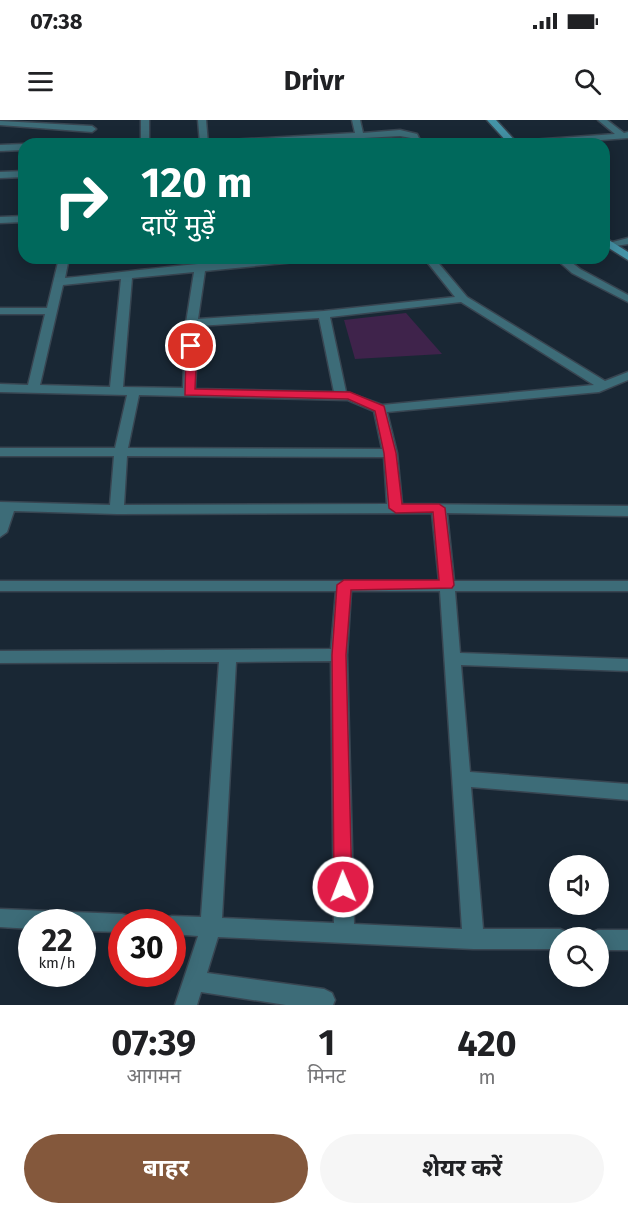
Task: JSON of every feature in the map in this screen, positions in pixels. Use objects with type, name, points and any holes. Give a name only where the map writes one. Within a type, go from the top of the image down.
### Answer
[{"type":"main road","points":[[491,120],[510,138]]},
{"type":"main road","points":[[610,244],[628,257]]},
{"type":"street","points":[[145,120],[145,138]]},
{"type":"street","points":[[202,120],[204,138]]},
{"type":"street","points":[[356,120],[360,138]]},
{"type":"street","points":[[602,120],[626,136]]},
{"type":"street","points":[[0,123],[92,128]]},
{"type":"street","points":[[368,138],[405,133],[415,138]]},
{"type":"street","points":[[598,138],[626,136]]},
{"type":"street","points":[[0,148],[18,147]]},
{"type":"street","points":[[0,175],[18,174]]},
{"type":"street","points":[[0,220],[18,219]]},
{"type":"street","points":[[610,242],[628,241]]},
{"type":"street","points":[[33,389],[63,264]]},
{"type":"street","points":[[59,282],[235,264]]},
{"type":"street","points":[[434,264],[463,298],[604,386]]},
{"type":"street","points":[[567,264],[628,299]]},
{"type":"street","points":[[189,392],[192,323],[200,267]]},
{"type":"street","points":[[117,391],[128,275]]},
{"type":"street","points":[[192,323],[324,314],[463,298]]},
{"type":"street","points":[[0,311],[52,311]]},
{"type":"street","points":[[324,314],[341,396]]},
{"type":"street","points":[[0,388],[350,396],[380,409],[604,386],[628,376]]},
{"type":"street","points":[[117,510],[121,452],[134,391]]},
{"type":"street","points":[[380,409],[390,453],[396,508]]},
{"type":"street","points":[[0,452],[390,453]]},
{"type":"street","points":[[0,532],[5,506],[117,510],[439,508],[628,511]]},
{"type":"street","points":[[439,508],[447,585],[473,939]]},
{"type":"street","points":[[0,585],[628,586]]},
{"type":"street","points":[[344,585],[339,655],[344,933]]},
{"type":"street","points":[[186,1005],[211,927],[228,655]]},
{"type":"street","points":[[0,657],[339,655]]},
{"type":"street","points":[[452,658],[628,665]]},
{"type":"street","points":[[460,779],[628,792]]},
{"type":"street","points":[[0,918],[108,922]]},
{"type":"street","points":[[186,926],[473,939],[549,939]]},
{"type":"street","points":[[609,940],[628,940]]},
{"type":"street","points":[[194,981],[324,1000]]},
{"type":"shaded area","points":[[406,313],[442,354],[355,359],[344,320]]},
{"type":"route","points":[[191,346],[189,392],[350,396],[380,409],[390,453],[396,508],[439,508],[447,585],[344,585],[339,655],[343,887]]}]
